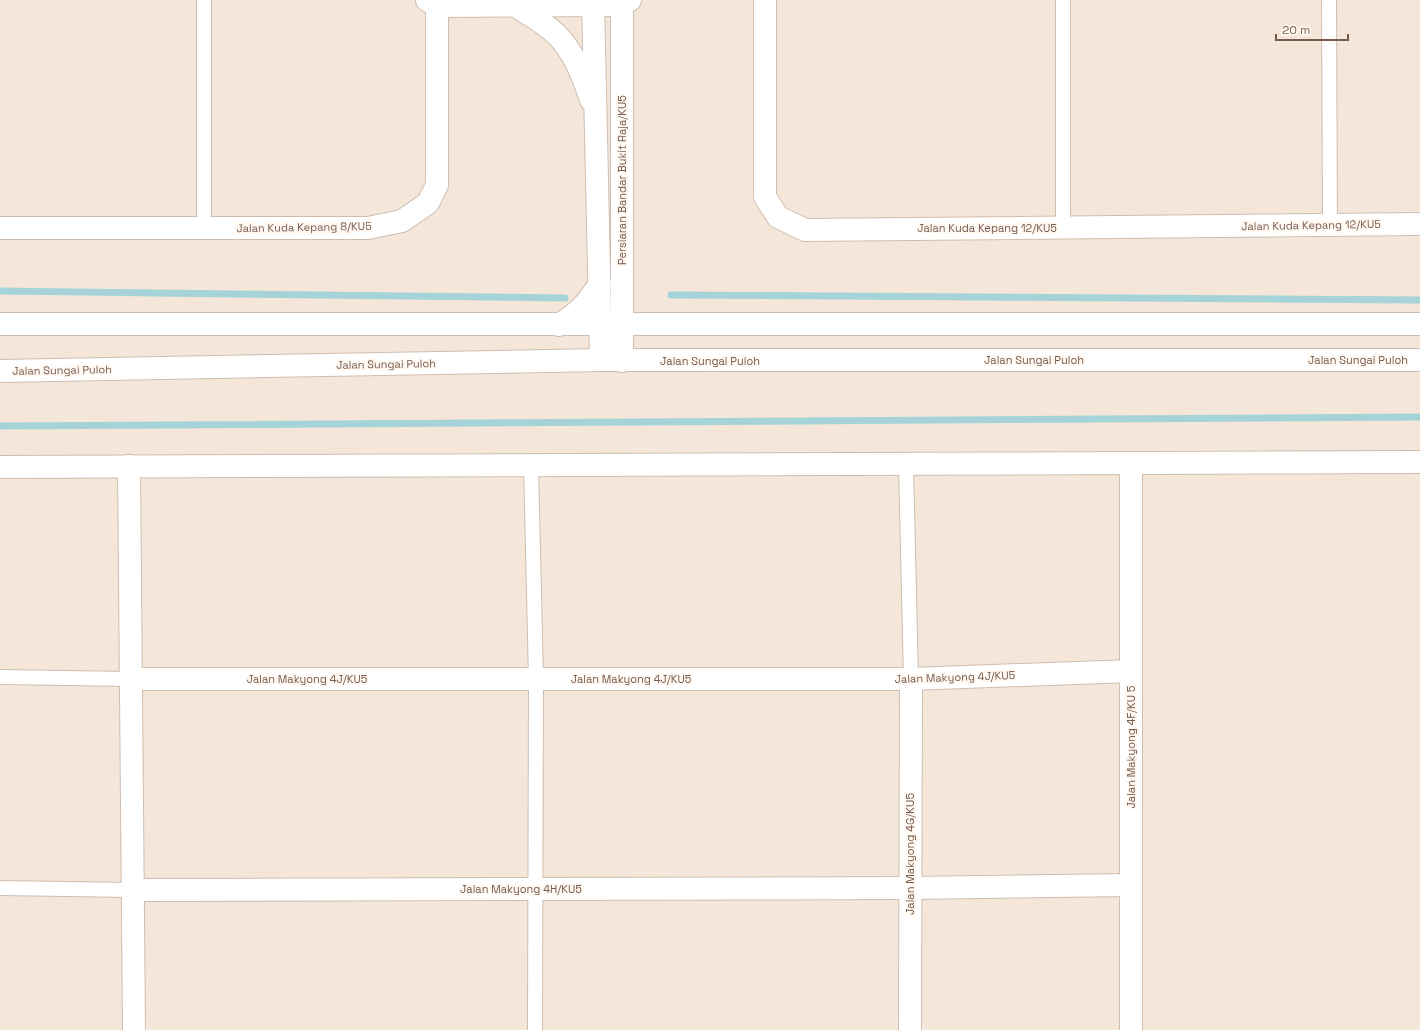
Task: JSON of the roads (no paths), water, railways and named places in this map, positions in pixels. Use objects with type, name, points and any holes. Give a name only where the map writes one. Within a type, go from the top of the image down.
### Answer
[{"type":"street","name":"Jalan Kuda Kepang 12/KU5","points":[[765,0],[765,197],[778,217],[805,230],[1420,224]]},
{"type":"street","name":"Jalan Kuda Kepang 8/KU5","points":[[0,228],[368,228],[402,221],[428,203],[437,184],[434,2]]},
{"type":"street","points":[[434,2],[625,2]]},
{"type":"street","name":"Persiaran Bandar Bukit Raja/KU5","points":[[612,360],[622,325],[625,2]]},
{"type":"street","points":[[514,3],[557,35],[574,59],[582,77],[596,118]]},
{"type":"street","name":"Persiaran Bandar Bukit Raja/KU5","points":[[593,3],[601,325],[612,360]]},
{"type":"street","points":[[622,280],[631,299],[644,316],[658,325]]},
{"type":"street","points":[[559,325],[577,314],[590,300],[600,283]]},
{"type":"street","points":[[0,324],[1420,324]]},
{"type":"street","name":"Jalan Sungai Puloh","points":[[0,371],[612,360],[1420,360]]},
{"type":"street","points":[[0,467],[1420,462]]},
{"type":"street","name":"Jalan Makyong 4F/KU 5","points":[[1131,464],[1131,1030]]},
{"type":"street","points":[[129,466],[134,1030]]},
{"type":"street","name":"Jalan Makyong 4J/KU5","points":[[131,679],[911,679],[1131,671]]},
{"type":"street","name":"Jalan Makyong 4G/KU5","points":[[910,1030],[911,679]]},
{"type":"street","name":"Jalan Makyong 4H/KU5","points":[[133,890],[910,888],[1131,885]]},
{"type":"lane","points":[[204,0],[204,228]]},
{"type":"lane","points":[[1063,0],[1063,228]]},
{"type":"lane","points":[[1329,0],[1330,225]]},
{"type":"lane","points":[[906,464],[911,679]]},
{"type":"lane","points":[[531,465],[536,679],[534,889],[535,1030]]},
{"type":"lane","points":[[0,677],[131,679]]},
{"type":"lane","points":[[0,888],[133,890]]},
{"type":"waterway","points":[[0,291],[565,298]]},
{"type":"waterway","points":[[671,295],[1420,300]]},
{"type":"waterway","points":[[0,426],[1420,417]]}]
